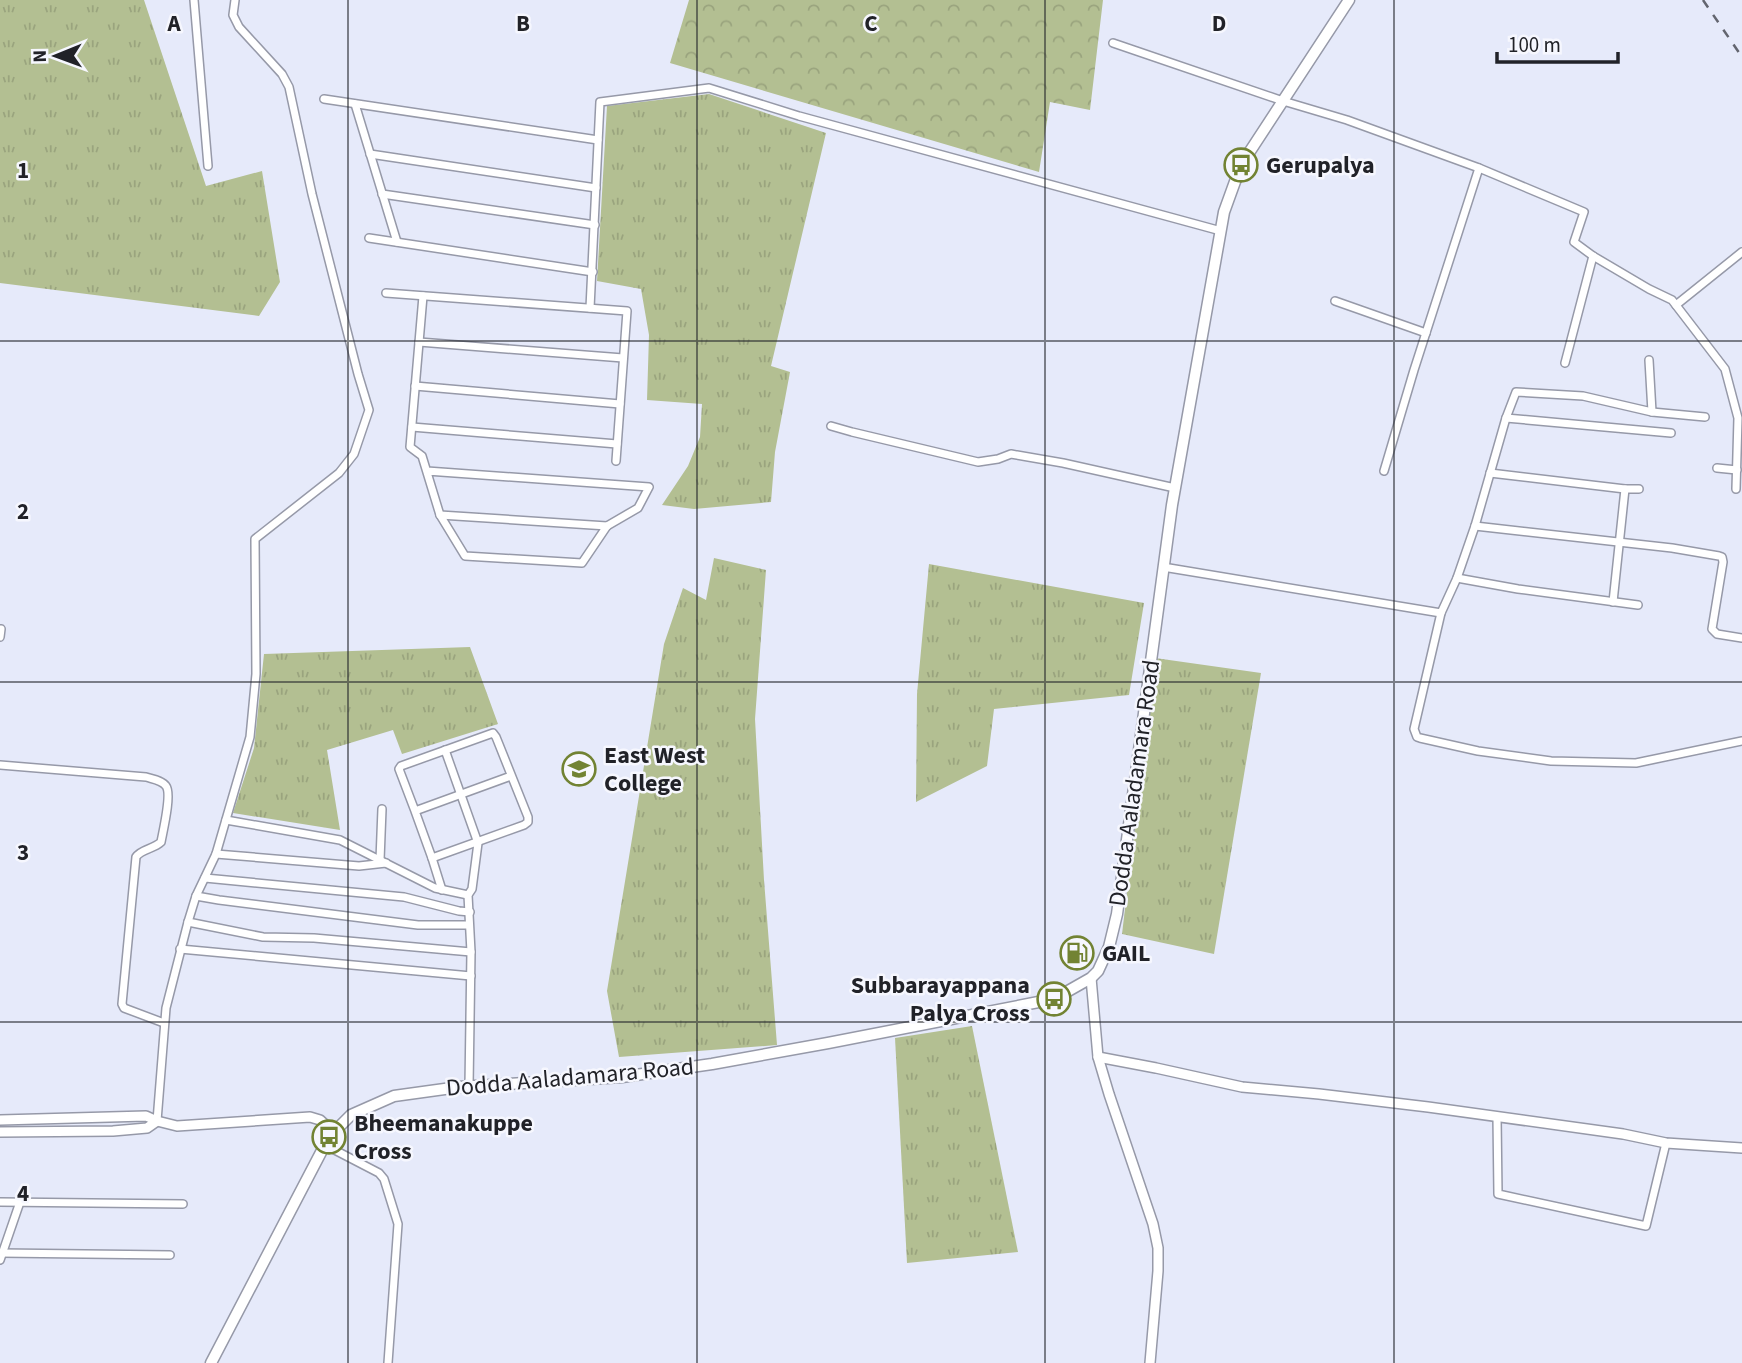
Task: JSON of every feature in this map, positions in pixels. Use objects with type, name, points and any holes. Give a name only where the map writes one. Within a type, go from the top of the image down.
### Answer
[{"type":"main road","name":"Dodda Aaladamara Road","points":[[211,1363],[329,1137],[351,1115],[394,1096],[469,1086],[622,1077],[712,1063],[1054,999],[1091,978],[1098,971],[1109,947],[1116,914],[1175,488],[1224,212],[1241,165],[1349,0]]},
{"type":"street","points":[[194,0],[208,166]]},
{"type":"street","points":[[157,1121],[166,1008],[180,949],[196,896],[215,855],[250,737],[256,674],[256,539],[339,473],[354,454],[369,410],[312,194],[289,87],[282,74],[239,27],[233,15],[235,0]]},
{"type":"street","points":[[1113,43],[1347,120],[1479,168],[1584,212],[1574,242],[1593,256],[1672,300],[1725,369],[1740,425],[1736,489]]},
{"type":"street","points":[[590,308],[600,102],[709,88],[799,116],[1221,231]]},
{"type":"street","points":[[324,99],[598,140]]},
{"type":"street","points":[[355,104],[397,242]]},
{"type":"street","points":[[370,154],[596,188]]},
{"type":"street","points":[[1384,471],[1479,168]]},
{"type":"street","points":[[382,194],[595,225]]},
{"type":"street","points":[[369,238],[593,272]]},
{"type":"street","points":[[1676,305],[1742,252]]},
{"type":"street","points":[[1565,363],[1593,256]]},
{"type":"street","points":[[386,293],[627,311],[615,461]]},
{"type":"street","points":[[423,296],[410,447],[422,456],[440,515],[466,556],[582,563],[607,526],[638,508],[649,487],[427,471]]},
{"type":"street","points":[[1335,301],[1426,333]]},
{"type":"street","points":[[419,342],[623,358]]},
{"type":"street","points":[[1649,360],[1652,412]]},
{"type":"street","points":[[415,386],[620,404]]},
{"type":"street","points":[[1705,417],[1652,412],[1583,396],[1516,391],[1475,526],[1457,578],[1441,613],[1414,729],[1420,738],[1478,751],[1551,761],[1636,763],[1742,741]]},
{"type":"street","points":[[1506,418],[1671,433]]},
{"type":"street","points":[[831,426],[978,462],[1011,454],[1175,488]]},
{"type":"street","points":[[412,427],[617,444]]},
{"type":"street","points":[[1717,468],[1739,471]]},
{"type":"street","points":[[1490,473],[1639,489]]},
{"type":"street","points":[[1613,602],[1625,489]]},
{"type":"street","points":[[440,515],[607,526]]},
{"type":"street","points":[[1475,526],[1672,548],[1722,557],[1713,629],[1716,634],[1742,638]]},
{"type":"street","points":[[1163,567],[1441,613]]},
{"type":"street","points":[[1457,578],[1638,605]]},
{"type":"street","points":[[432,858],[527,822],[528,817],[493,733],[399,769],[442,890]]},
{"type":"street","points":[[445,750],[478,846],[472,889],[468,895],[471,952],[469,1086]]},
{"type":"street","points":[[0,765],[146,777],[165,784],[169,794],[161,842],[138,854],[136,858],[122,1004],[124,1008],[164,1023]]},
{"type":"street","points":[[415,811],[511,776]]},
{"type":"street","points":[[382,809],[383,862]]},
{"type":"street","points":[[226,820],[340,840],[442,890],[468,895]]},
{"type":"street","points":[[215,855],[359,866],[383,862]]},
{"type":"street","points":[[205,878],[404,897],[470,912]]},
{"type":"street","points":[[196,896],[418,925],[469,925]]},
{"type":"street","points":[[188,922],[263,937],[314,938],[471,952]]},
{"type":"street","points":[[180,949],[471,976]]},
{"type":"street","points":[[1091,978],[1098,1057],[1153,1224],[1158,1248],[1150,1363]]},
{"type":"street","points":[[1098,1057],[1242,1087],[1497,1117],[1623,1134],[1666,1143],[1742,1148]]},
{"type":"street","points":[[0,1120],[146,1116],[177,1126],[310,1117],[320,1120],[333,1132]]},
{"type":"street","points":[[1497,1117],[1497,1194],[1646,1226],[1666,1143]]},
{"type":"street","points":[[0,1132],[136,1129],[147,1128],[157,1121]]},
{"type":"street","points":[[325,1145],[380,1173],[398,1221],[388,1363]]},
{"type":"street","points":[[0,1202],[183,1204]]},
{"type":"street","points":[[20,1202],[1,1255],[170,1255]]},
{"type":"green space","points":[[0,0],[144,0],[206,186],[262,171],[280,282],[259,316],[0,283]]},
{"type":"green space","points":[[689,0],[1103,0],[1090,110],[1050,102],[1039,172],[670,63]]},
{"type":"green space","points":[[709,94],[826,133],[771,366],[790,372],[775,452],[771,502],[694,509],[662,505],[688,466],[700,437],[702,404],[647,400],[649,335],[641,289],[597,281],[607,106]]},
{"type":"green space","points":[[714,558],[766,570],[755,719],[777,1045],[619,1057],[607,991],[664,644],[683,588],[706,600]]},
{"type":"green space","points":[[929,564],[1144,603],[1129,695],[994,709],[987,766],[916,802],[917,694]]},
{"type":"green space","points":[[470,647],[498,724],[402,754],[393,730],[327,750],[340,830],[233,813],[254,748],[264,654]]},
{"type":"green space","points":[[1155,658],[1261,673],[1214,954],[1122,934]]},
{"type":"green space","points":[[972,1026],[1018,1252],[907,1263],[895,1038]]},
{"type":"railway","points":[[1703,0],[1742,57]]},
{"type":"place","name":"Gerupalya","points":[[1241,165]]},
{"type":"place","name":"East West College","points":[[579,769]]},
{"type":"place","name":"GAIL","points":[[1077,953]]},
{"type":"place","name":"Subbarayappana Palya Cross","points":[[1054,999]]},
{"type":"place","name":"Bheemanakuppe Cross","points":[[329,1137]]}]
